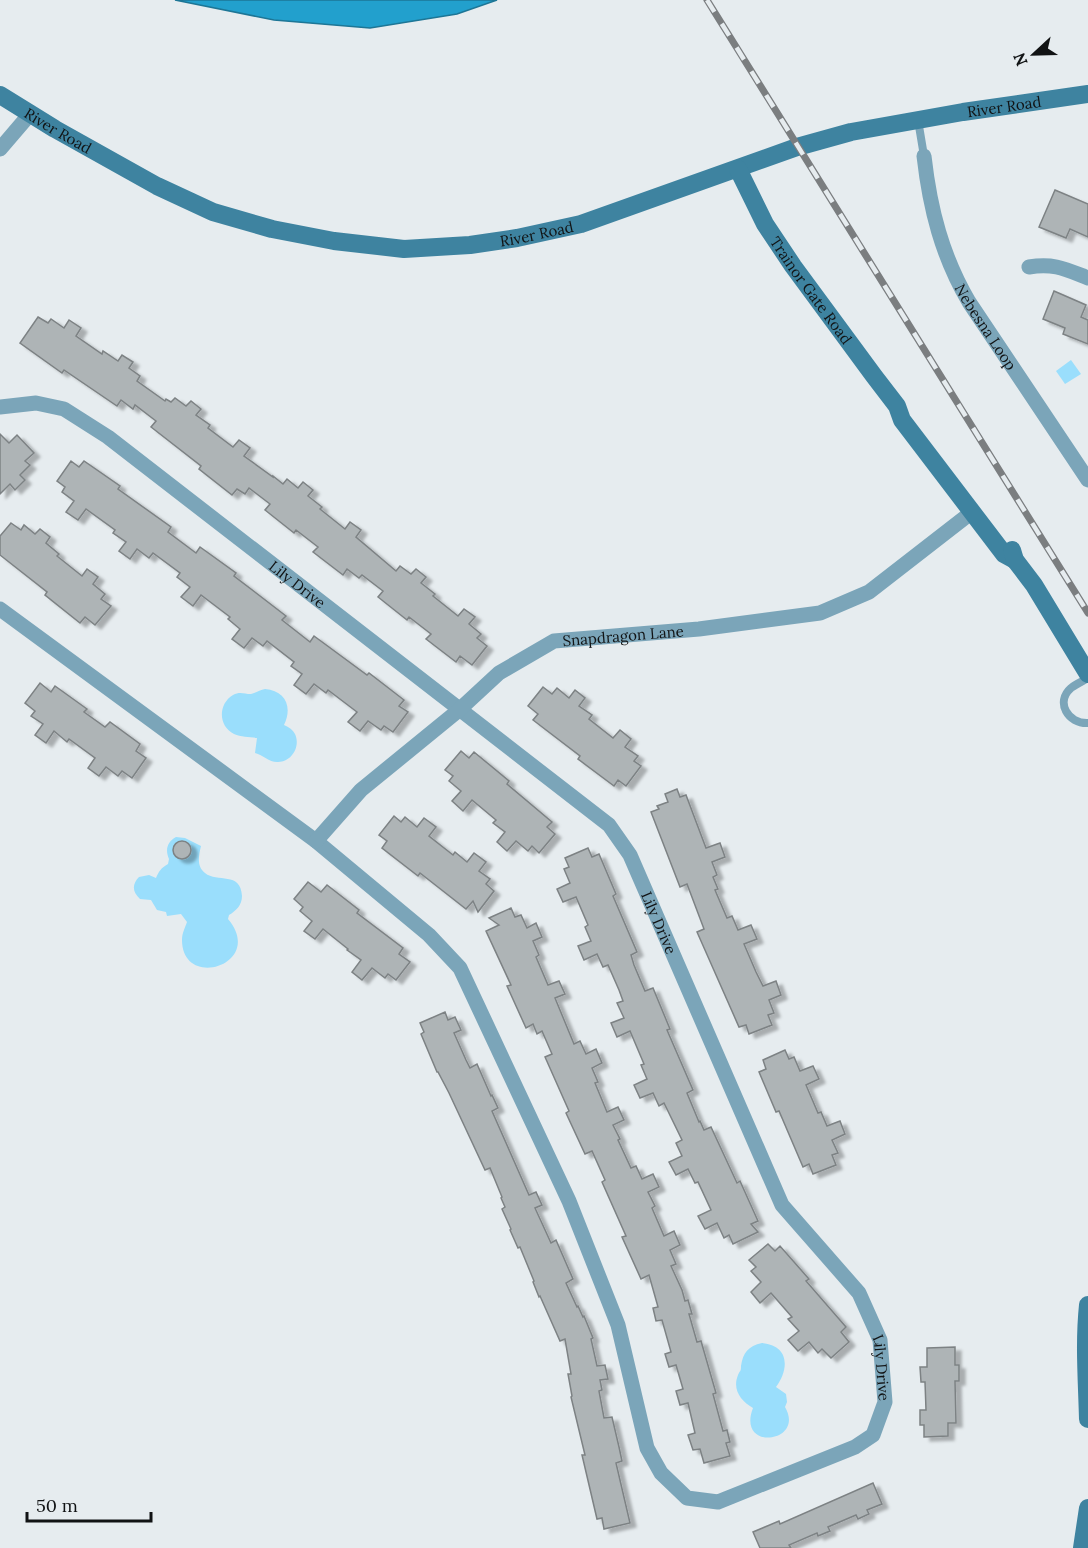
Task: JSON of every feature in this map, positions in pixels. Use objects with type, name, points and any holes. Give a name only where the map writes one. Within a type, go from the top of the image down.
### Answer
[{"type":"main road","name":"River Road","points":[[0,95],[157,186],[213,212],[272,229],[334,241],[404,249],[470,245],[517,238],[581,224],[797,147],[851,132],[1088,94]]},
{"type":"main road","name":"Trainor Gate Road","points":[[738,169],[765,224],[793,266],[897,406],[902,420],[1004,554],[1016,560]]},
{"type":"main road","name":"Trainor Gate Road","points":[[897,406],[909,413],[1012,550],[1088,676]]},
{"type":"main road","points":[[1088,1305],[1085,1367],[1088,1419]]},
{"type":"main road","points":[[1082,1548],[1088,1508]]},
{"type":"street","points":[[0,149],[30,114]]},
{"type":"street","name":"Nebesna Loop","points":[[924,156],[932,211],[957,282],[1088,480]]},
{"type":"street","points":[[1029,267],[1057,266],[1088,278]]},
{"type":"street","name":"Lily Drive","points":[[0,407],[36,403],[64,409],[108,438],[609,825],[630,855],[782,1205],[859,1293],[880,1340],[885,1402],[873,1435],[855,1447],[718,1502],[687,1498],[661,1473],[647,1448],[618,1325],[573,1211],[460,968],[429,935],[316,841],[0,609]]},
{"type":"street","name":"Snapdragon Lane","points":[[316,841],[361,790],[459,710],[499,673],[554,641],[699,629],[820,613],[869,592],[972,512]]},
{"type":"lane","points":[[918,120],[924,156]]},
{"type":"lane","points":[[1088,676],[1070,688],[1064,699],[1065,711],[1072,720],[1088,723]]},
{"type":"shaded area","points":[[175,0],[497,0],[457,14],[370,28],[274,20]]},
{"type":"shaded area","points":[[1071,360],[1081,374],[1065,384],[1056,371]]},
{"type":"shaded area","points":[[265,689],[282,696],[288,712],[284,725],[293,731],[297,739],[294,753],[282,762],[271,761],[255,753],[257,738],[234,734],[223,721],[223,709],[233,695],[251,694]]},
{"type":"shaded area","points":[[176,837],[185,838],[201,846],[199,864],[205,873],[233,880],[241,888],[241,902],[228,919],[237,935],[237,948],[230,959],[219,966],[207,968],[195,965],[186,956],[182,940],[187,922],[181,914],[167,916],[166,912],[157,910],[151,900],[140,899],[134,891],[134,885],[139,877],[149,875],[156,878],[160,870],[168,864],[168,846]]},
{"type":"shaded area","points":[[762,1343],[771,1345],[782,1353],[785,1366],[776,1387],[786,1394],[785,1407],[789,1419],[786,1429],[780,1435],[771,1438],[761,1437],[754,1431],[750,1422],[753,1408],[741,1398],[736,1386],[745,1354],[753,1346]]},
{"type":"building","points":[[1055,190],[1088,204],[1088,237],[1070,229],[1066,238],[1039,227]]},
{"type":"building","points":[[1054,291],[1086,305],[1081,317],[1088,320],[1088,344],[1063,334],[1065,328],[1043,319]]},
{"type":"building","points":[[38,317],[48,323],[51,319],[64,328],[69,320],[81,328],[76,336],[102,354],[103,351],[118,361],[122,355],[133,362],[129,368],[140,376],[137,381],[165,401],[166,399],[171,402],[175,398],[186,406],[191,401],[201,409],[196,415],[210,425],[208,428],[233,447],[239,440],[250,448],[244,456],[283,484],[287,479],[298,488],[303,482],[313,490],[308,496],[322,507],[320,509],[345,529],[350,522],[361,530],[356,537],[396,571],[400,566],[411,574],[416,569],[426,577],[421,583],[435,594],[433,596],[458,616],[464,609],[475,617],[469,624],[481,634],[477,638],[487,646],[472,665],[460,656],[456,662],[426,639],[431,634],[409,617],[407,620],[378,597],[383,591],[362,575],[359,578],[347,569],[343,575],[313,552],[318,547],[296,530],[294,533],[265,510],[270,504],[249,488],[245,494],[237,489],[232,495],[199,469],[201,466],[151,427],[156,421],[135,405],[133,409],[121,400],[117,406],[64,370],[62,373],[20,343]]},
{"type":"building","points":[[0,434],[9,443],[17,435],[34,453],[25,461],[30,465],[20,475],[25,480],[15,490],[10,484],[0,494]]},
{"type":"building","points":[[71,461],[79,467],[84,461],[120,486],[118,489],[171,527],[168,532],[196,553],[200,547],[236,573],[234,576],[286,616],[282,620],[310,642],[314,636],[404,700],[399,706],[408,712],[393,732],[384,726],[381,730],[368,721],[360,731],[348,722],[357,712],[328,690],[326,693],[314,684],[306,694],[294,685],[302,674],[291,666],[294,662],[267,641],[263,646],[252,638],[244,648],[232,639],[240,629],[228,619],[230,617],[201,595],[193,606],[181,597],[190,587],[177,577],[180,573],[153,553],[149,558],[137,549],[130,559],[119,551],[126,542],[113,533],[115,530],[86,509],[78,520],[66,512],[74,501],[62,492],[65,487],[57,481]]},
{"type":"building","points":[[11,523],[21,530],[24,525],[35,534],[40,529],[50,537],[46,543],[59,554],[57,556],[82,576],[87,569],[98,577],[93,584],[105,594],[101,599],[111,606],[95,625],[85,617],[80,623],[45,595],[47,592],[0,555],[0,536]]},
{"type":"building","points":[[40,683],[51,692],[55,686],[87,709],[84,712],[105,727],[110,722],[140,744],[136,751],[146,758],[132,778],[122,771],[118,776],[106,767],[99,776],[88,768],[95,758],[69,739],[67,742],[54,731],[46,743],[35,735],[43,724],[31,716],[35,711],[25,703]]},
{"type":"building","points":[[543,687],[552,694],[557,688],[569,698],[575,690],[585,698],[579,706],[592,715],[589,719],[613,738],[620,730],[631,739],[625,747],[638,756],[634,761],[641,766],[626,786],[618,780],[614,786],[578,759],[580,756],[533,720],[538,714],[528,706]]},
{"type":"building","points":[[461,751],[469,758],[474,752],[552,822],[547,827],[555,834],[539,853],[532,846],[528,851],[516,841],[507,851],[497,842],[505,832],[493,823],[496,820],[472,800],[463,811],[452,801],[461,791],[449,781],[453,776],[445,770]]},
{"type":"building","points":[[677,789],[680,797],[686,795],[706,848],[720,843],[725,857],[712,862],[717,875],[713,877],[718,889],[715,890],[727,918],[732,916],[738,930],[751,925],[757,939],[744,944],[756,972],[763,986],[776,981],[781,995],[769,1000],[774,1013],[768,1015],[772,1025],[749,1034],[746,1025],[739,1027],[697,932],[704,929],[687,884],[680,887],[651,812],[659,809],[657,806],[668,802],[665,794]]},
{"type":"building","points":[[394,816],[401,822],[405,817],[417,827],[424,818],[436,827],[429,836],[453,855],[455,852],[467,862],[474,853],[486,862],[479,871],[490,879],[486,884],[494,891],[478,912],[473,901],[466,909],[420,873],[418,876],[382,848],[387,841],[379,835]]},
{"type":"building","points":[[178,841],[186,841],[191,846],[189,857],[178,859],[173,854],[173,846]]},
{"type":"building","points":[[588,848],[592,857],[599,854],[616,894],[613,896],[637,952],[631,955],[634,965],[645,991],[653,988],[670,1029],[667,1030],[693,1090],[687,1093],[699,1122],[704,1130],[711,1127],[758,1221],[751,1224],[758,1232],[733,1244],[729,1235],[724,1238],[717,1223],[705,1229],[698,1216],[711,1210],[698,1182],[695,1183],[688,1169],[676,1175],[669,1162],[682,1156],[676,1143],[682,1140],[664,1103],[659,1106],[653,1093],[640,1098],[634,1085],[647,1079],[641,1065],[644,1064],[630,1031],[617,1037],[611,1023],[624,1018],[617,1003],[623,1001],[619,990],[608,965],[603,967],[597,954],[584,960],[578,946],[591,941],[585,927],[588,925],[576,897],[563,902],[557,889],[570,883],[564,869],[569,867],[565,858]]},
{"type":"building","points":[[308,882],[321,892],[327,885],[359,910],[357,913],[403,948],[399,954],[410,962],[396,980],[388,974],[385,978],[372,968],[362,980],[352,972],[361,960],[348,949],[323,929],[315,939],[304,931],[312,921],[300,911],[303,907],[294,899]]},
{"type":"building","points":[[511,908],[515,917],[521,915],[527,928],[536,923],[542,937],[533,941],[539,955],[536,957],[548,985],[559,981],[565,994],[555,998],[574,1044],[580,1041],[586,1054],[596,1049],[602,1063],[592,1068],[598,1082],[595,1083],[607,1112],[618,1107],[624,1120],[613,1125],[631,1168],[636,1166],[642,1179],[653,1174],[659,1187],[648,1192],[655,1206],[652,1208],[664,1236],[674,1231],[680,1245],[670,1250],[676,1264],[671,1266],[685,1301],[688,1300],[692,1314],[689,1314],[697,1342],[701,1341],[716,1393],[713,1394],[723,1431],[727,1430],[730,1442],[726,1443],[730,1456],[704,1463],[700,1449],[693,1450],[688,1435],[695,1433],[688,1403],[680,1405],[676,1391],[683,1389],[676,1365],[669,1367],[665,1354],[671,1352],[662,1320],[656,1321],[653,1308],[658,1307],[649,1275],[641,1279],[622,1237],[626,1236],[602,1182],[605,1180],[592,1151],[585,1154],[566,1113],[569,1111],[545,1057],[552,1054],[542,1031],[537,1034],[533,1024],[526,1028],[507,986],[511,985],[486,931],[499,925],[489,918]]},
{"type":"building","points":[[445,1012],[448,1020],[455,1017],[461,1030],[454,1033],[466,1060],[470,1068],[477,1064],[498,1108],[492,1111],[529,1195],[536,1192],[542,1205],[535,1208],[551,1243],[556,1240],[573,1279],[566,1283],[593,1338],[591,1339],[597,1366],[605,1365],[608,1379],[600,1380],[602,1390],[599,1391],[604,1418],[612,1417],[622,1461],[616,1463],[630,1523],[604,1529],[602,1518],[597,1519],[571,1397],[568,1374],[571,1374],[565,1339],[560,1341],[539,1297],[520,1247],[518,1248],[502,1209],[505,1207],[490,1168],[485,1170],[421,1034],[424,1032],[420,1023]]},
{"type":"building","points":[[785,1050],[789,1059],[794,1057],[800,1071],[813,1066],[819,1079],[806,1085],[818,1113],[821,1112],[827,1126],[840,1121],[845,1134],[832,1140],[838,1153],[832,1155],[836,1165],[813,1174],[809,1164],[803,1167],[759,1072],[766,1069],[763,1060]]},
{"type":"building","points":[[768,1244],[775,1251],[780,1246],[809,1279],[806,1281],[846,1327],[841,1332],[849,1342],[831,1358],[822,1349],[818,1353],[809,1342],[798,1351],[788,1340],[799,1331],[788,1319],[792,1317],[771,1293],[760,1303],[751,1292],[761,1282],[751,1271],[756,1267],[749,1260]]},
{"type":"building","points":[[955,1347],[955,1365],[959,1365],[959,1381],[955,1381],[956,1423],[948,1423],[948,1436],[924,1437],[924,1425],[920,1425],[920,1410],[926,1410],[925,1382],[921,1382],[920,1367],[927,1367],[927,1348]]},
{"type":"building","points":[[873,1483],[882,1504],[867,1510],[869,1514],[858,1519],[856,1515],[828,1527],[830,1531],[818,1536],[817,1533],[789,1545],[791,1548],[760,1548],[753,1532],[779,1521],[780,1524]]},
{"type":"railway","points":[[707,0],[1088,613]]}]
